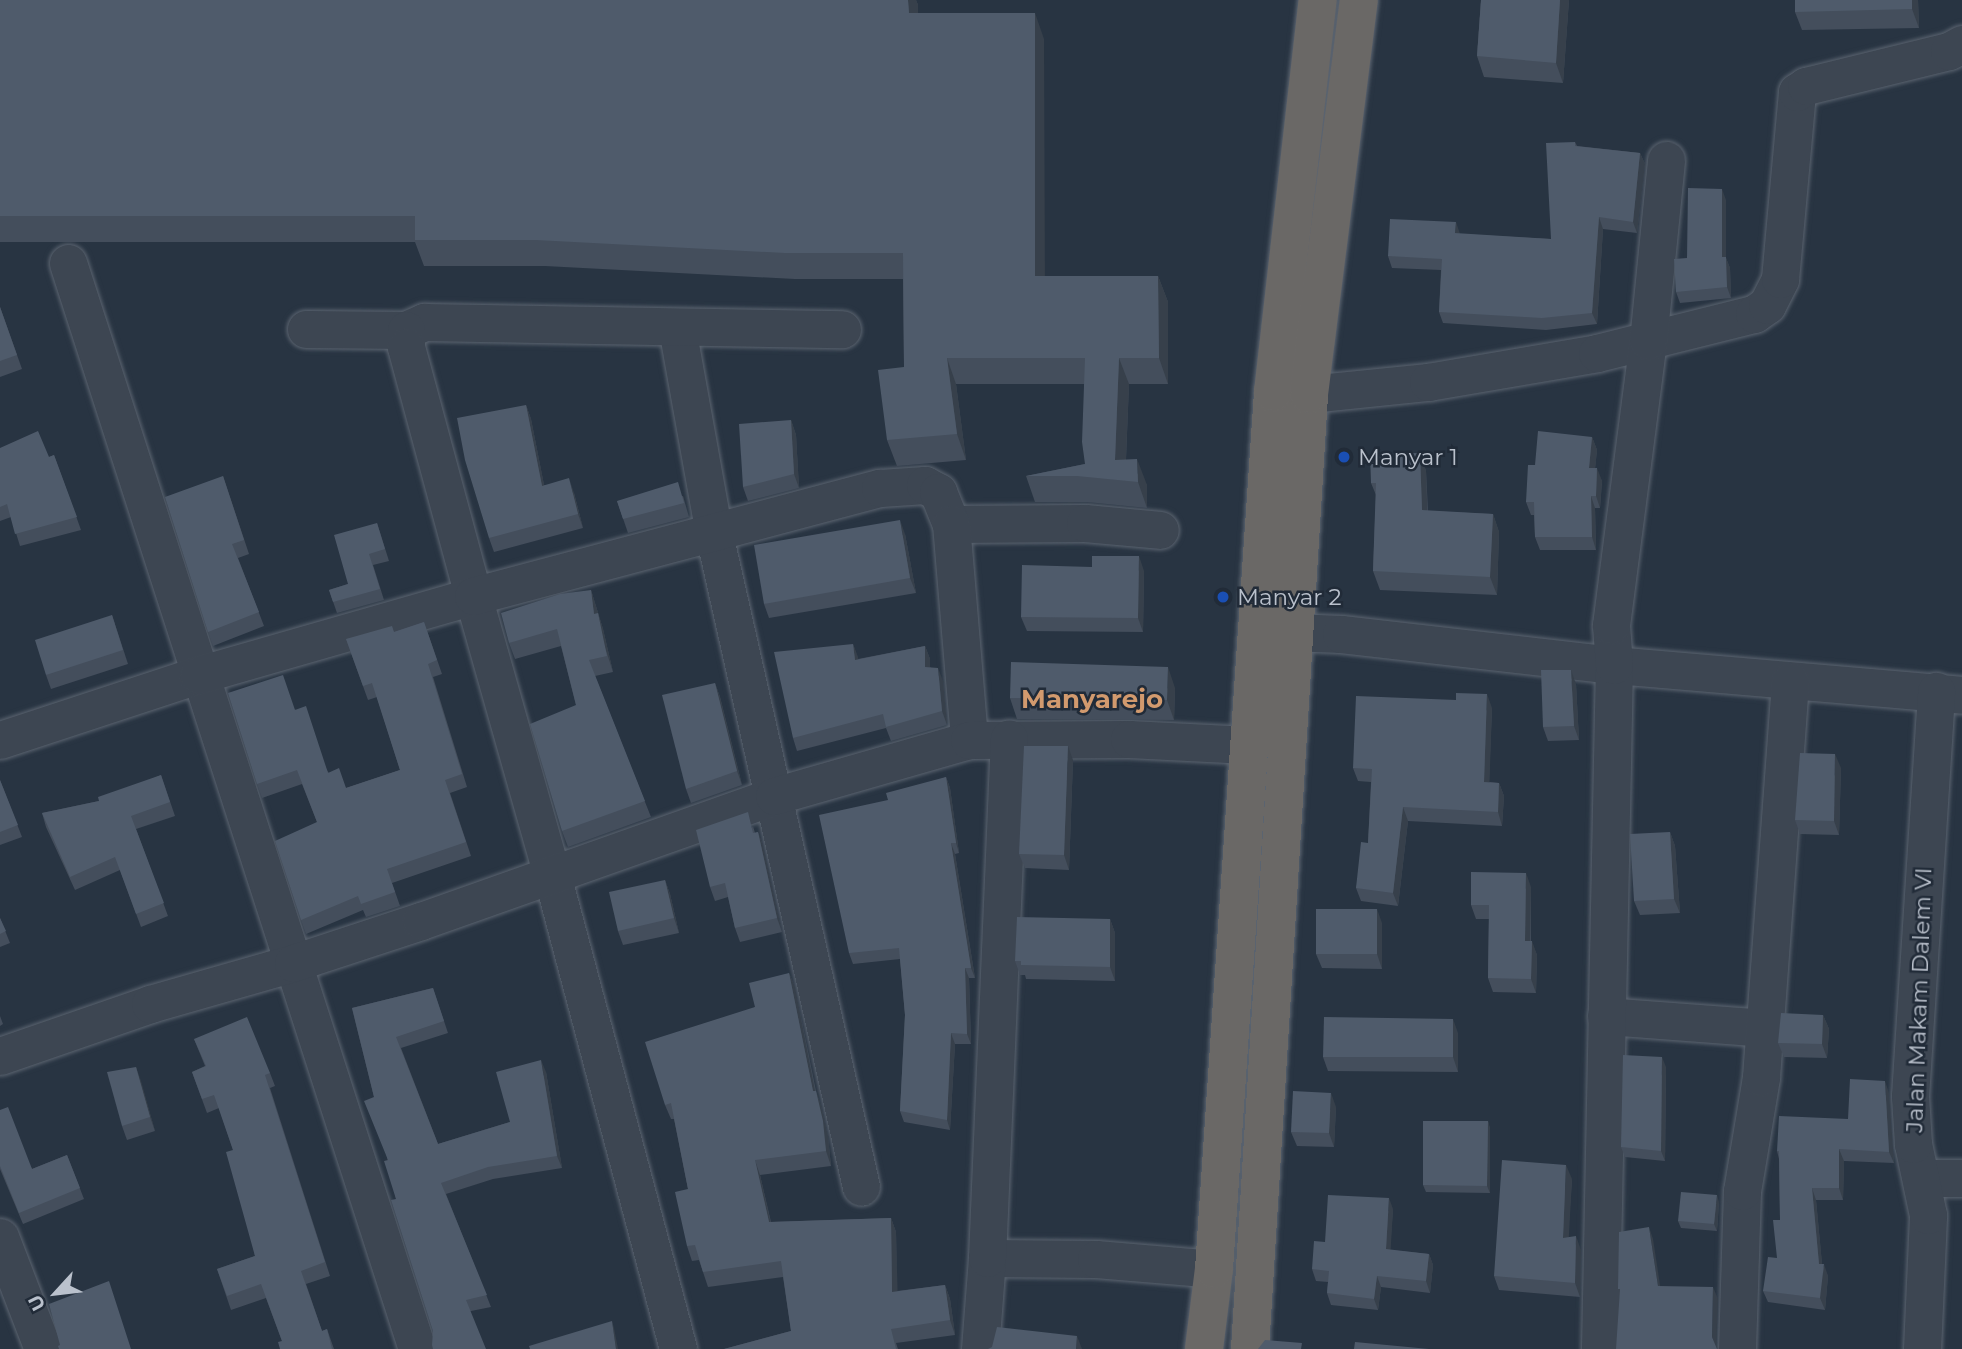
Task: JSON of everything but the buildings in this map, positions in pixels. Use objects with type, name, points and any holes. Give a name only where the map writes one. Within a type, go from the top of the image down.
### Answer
[{"type":"highway","points":[[1204,1349],[1214,1269],[1273,392],[1318,0]]},
{"type":"highway","points":[[1250,1349],[1292,632],[1309,394],[1359,0]]},
{"type":"street","points":[[1309,394],[1428,382],[1597,353],[1754,314],[1775,294],[1780,279],[1800,89],[1949,51],[1962,44]]},
{"type":"street","points":[[1600,1349],[1614,665],[1611,625],[1648,341],[1666,160]]},
{"type":"street","points":[[68,263],[198,675],[417,1349]]},
{"type":"street","points":[[306,329],[406,330],[424,322],[842,329]]},
{"type":"street","points":[[677,328],[714,534],[861,1187]]},
{"type":"street","points":[[406,330],[407,347],[473,596],[552,875],[678,1349]]},
{"type":"street","points":[[0,740],[198,675],[473,596],[880,488],[925,485],[938,492],[951,524],[969,740]]},
{"type":"street","points":[[951,524],[1085,523],[1160,530]]},
{"type":"street","points":[[1292,632],[1341,634],[1614,665],[1949,693]]},
{"type":"street","points":[[1737,1349],[1742,1191],[1761,1077],[1790,681]]},
{"type":"street","name":"Jalan Makam Dalem VI","points":[[1922,1349],[1928,1216],[1913,1144],[1910,1096],[1949,693]]},
{"type":"street","points":[[980,1349],[988,1258],[1009,738]]},
{"type":"street","points":[[0,1056],[150,1004],[293,963],[774,796],[969,740],[1129,738],[1248,745]]},
{"type":"street","points":[[1606,1016],[1765,1028]]},
{"type":"street","points":[[1922,1178],[1962,1178]]},
{"type":"street","points":[[0,1237],[43,1349]]},
{"type":"street","points":[[988,1258],[1096,1259],[1214,1269]]},
{"type":"place","name":"Manyar 1","points":[[1344,457]]},
{"type":"place","name":"Manyar 2","points":[[1223,597]]},
{"type":"district","name":"Manyarejo","points":[[1092,700]]}]
